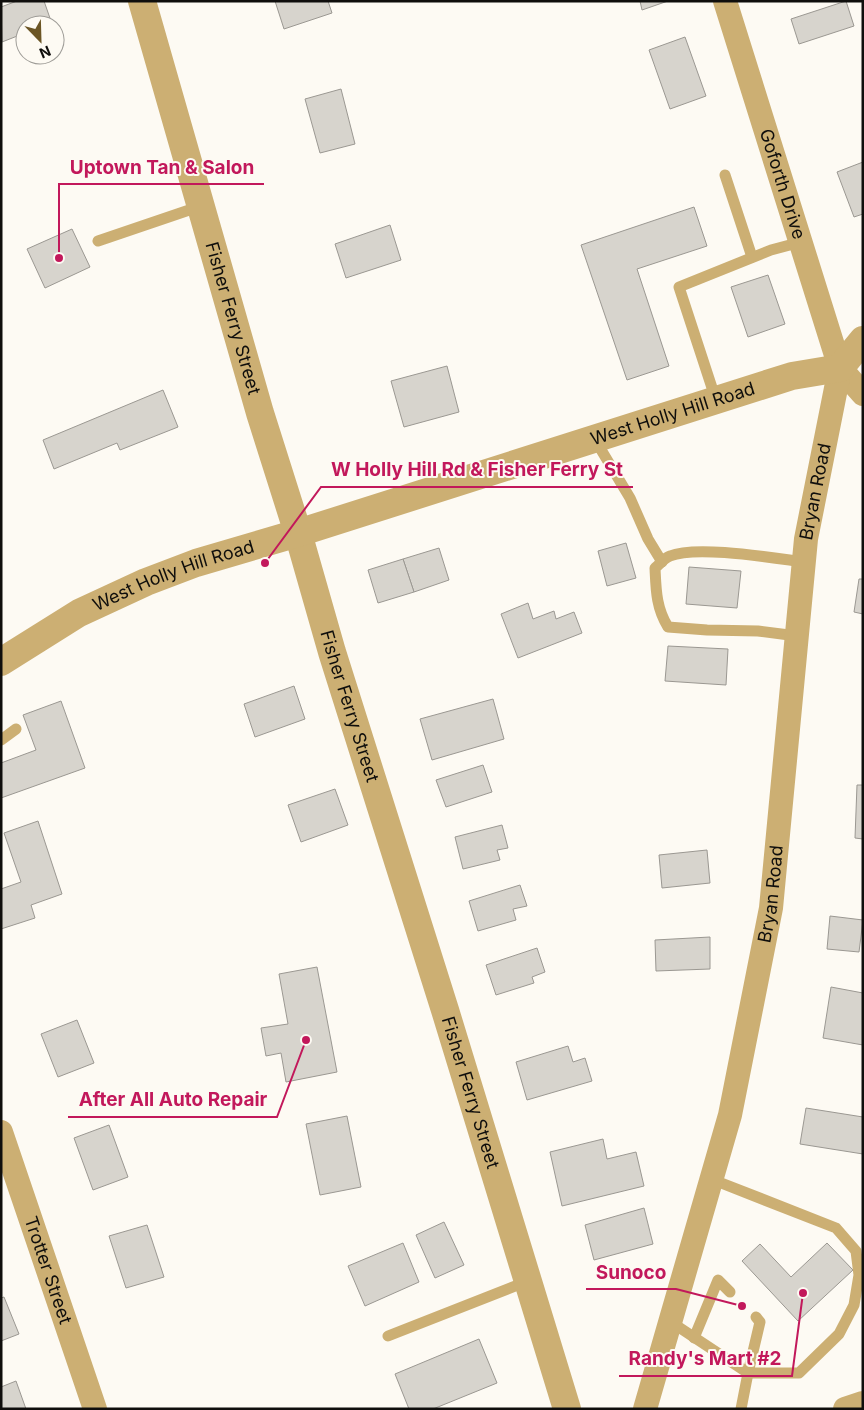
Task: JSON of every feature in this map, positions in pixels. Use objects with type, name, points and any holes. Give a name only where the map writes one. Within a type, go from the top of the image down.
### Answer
[{"type":"street","name":"Fisher Ferry Street","points":[[142,1],[260,413],[298,533],[332,652],[445,1010],[567,1409]]},
{"type":"street","name":"Goforth Drive","points":[[725,1],[840,368]]},
{"type":"street","points":[[863,340],[840,368],[863,394]]},
{"type":"street","name":"West Holly Hill Road","points":[[1,662],[79,613],[146,582],[196,563],[298,533],[792,376],[840,368]]},
{"type":"street","name":"Bryan Road","points":[[644,1409],[730,1115],[771,908],[806,539],[840,368]]},
{"type":"street","name":"Trotter Street","points":[[1,1132],[94,1409]]},
{"type":"street","points":[[845,1409],[863,1403]]},
{"type":"lane","points":[[724,175],[752,257]]},
{"type":"lane","points":[[98,241],[201,206]]},
{"type":"lane","points":[[716,400],[680,287],[752,257],[801,242]]},
{"type":"lane","points":[[594,438],[630,498],[648,539],[662,562]]},
{"type":"lane","points":[[797,636],[758,631],[668,627],[662,618],[656,596],[655,568],[667,556],[684,551],[804,562]]},
{"type":"lane","points":[[1,740],[16,729]]},
{"type":"lane","points":[[671,1322],[748,1373],[799,1373],[839,1334],[854,1305],[859,1275],[856,1251],[836,1228],[712,1179]]},
{"type":"lane","points":[[694,1338],[718,1280],[730,1292]]},
{"type":"lane","points":[[388,1336],[528,1281]]},
{"type":"lane","points":[[741,1409],[760,1322],[756,1316]]},
{"type":"building","points":[[17,1],[44,1],[49,15],[15,15],[15,37],[2,42],[1,7]]},
{"type":"building","points":[[275,1],[328,1],[332,13],[284,29]]},
{"type":"building","points":[[640,1],[668,1],[642,10]]},
{"type":"building","points":[[846,1],[854,26],[799,44],[791,19]]},
{"type":"building","points":[[685,37],[706,96],[670,109],[649,50]]},
{"type":"building","points":[[341,89],[355,144],[320,153],[305,99]]},
{"type":"building","points":[[863,162],[863,214],[854,217],[837,172]]},
{"type":"building","points":[[694,207],[707,246],[637,269],[669,366],[627,380],[581,245]]},
{"type":"building","points":[[390,225],[401,260],[346,278],[335,244]]},
{"type":"building","points":[[72,229],[90,267],[45,288],[27,249]]},
{"type":"building","points":[[768,275],[785,324],[748,337],[731,287]]},
{"type":"building","points":[[447,366],[459,412],[404,427],[391,381]]},
{"type":"building","points":[[163,390],[178,427],[120,450],[117,443],[54,469],[43,440]]},
{"type":"building","points":[[626,543],[636,578],[607,586],[598,551]]},
{"type":"building","points":[[439,548],[449,580],[414,592],[403,559]]},
{"type":"building","points":[[403,559],[414,592],[378,603],[368,570]]},
{"type":"building","points":[[689,567],[741,571],[737,608],[686,604]]},
{"type":"building","points":[[859,579],[863,579],[863,614],[854,612]]},
{"type":"building","points":[[528,603],[533,619],[554,611],[556,619],[574,612],[582,633],[518,658],[501,614]]},
{"type":"building","points":[[668,646],[728,649],[726,685],[665,681]]},
{"type":"building","points":[[294,686],[305,719],[255,737],[244,704]]},
{"type":"building","points":[[493,699],[504,739],[432,760],[420,719]]},
{"type":"building","points":[[61,701],[85,768],[1,798],[1,763],[36,750],[23,715]]},
{"type":"building","points":[[483,765],[492,792],[446,807],[436,780]]},
{"type":"building","points":[[857,785],[863,785],[863,839],[855,838]]},
{"type":"building","points":[[335,789],[348,825],[301,842],[288,805]]},
{"type":"building","points":[[38,821],[62,894],[31,905],[35,918],[1,929],[1,889],[21,882],[4,833]]},
{"type":"building","points":[[502,825],[508,848],[497,850],[500,860],[463,869],[455,837]]},
{"type":"building","points":[[707,850],[710,883],[662,888],[659,855]]},
{"type":"building","points":[[520,885],[527,906],[513,909],[516,920],[478,931],[469,901]]},
{"type":"building","points":[[830,916],[863,920],[859,952],[827,949]]},
{"type":"building","points":[[710,937],[710,969],[656,971],[655,940]]},
{"type":"building","points":[[537,948],[545,972],[532,977],[534,983],[496,995],[486,965]]},
{"type":"building","points":[[317,967],[337,1072],[286,1082],[281,1053],[266,1056],[261,1028],[288,1024],[279,974]]},
{"type":"building","points":[[831,987],[863,993],[863,1045],[823,1038]]},
{"type":"building","points":[[77,1020],[94,1063],[58,1077],[41,1034]]},
{"type":"building","points":[[568,1046],[573,1062],[585,1058],[592,1081],[527,1100],[516,1062]]},
{"type":"building","points":[[806,1108],[863,1117],[863,1154],[800,1144]]},
{"type":"building","points":[[347,1116],[361,1187],[320,1195],[306,1124]]},
{"type":"building","points":[[109,1125],[128,1177],[93,1190],[74,1138]]},
{"type":"building","points":[[603,1139],[607,1159],[636,1152],[644,1186],[562,1206],[550,1152]]},
{"type":"building","points":[[644,1208],[653,1244],[594,1260],[585,1225]]},
{"type":"building","points":[[444,1222],[464,1265],[435,1278],[416,1235]]},
{"type":"building","points":[[147,1225],[164,1277],[126,1288],[109,1236]]},
{"type":"building","points":[[403,1243],[419,1282],[365,1306],[348,1266]]},
{"type":"building","points":[[827,1243],[853,1270],[798,1321],[742,1261],[760,1244],[791,1277]]},
{"type":"building","points":[[4,1297],[19,1334],[1,1341],[1,1298]]},
{"type":"building","points":[[479,1339],[497,1383],[433,1409],[409,1409],[395,1374]]},
{"type":"building","points":[[16,1381],[26,1409],[1,1409],[1,1387]]},
{"type":"place","name":"Uptown Tan & Salon","points":[[59,258]]},
{"type":"place","name":"W Holly Hill Rd & Fisher Ferry St","points":[[265,563]]},
{"type":"place","name":"After All Auto Repair","points":[[306,1040]]},
{"type":"place","name":"Randy's Mart #2","points":[[803,1293]]},
{"type":"place","name":"Sunoco","points":[[742,1306]]}]
